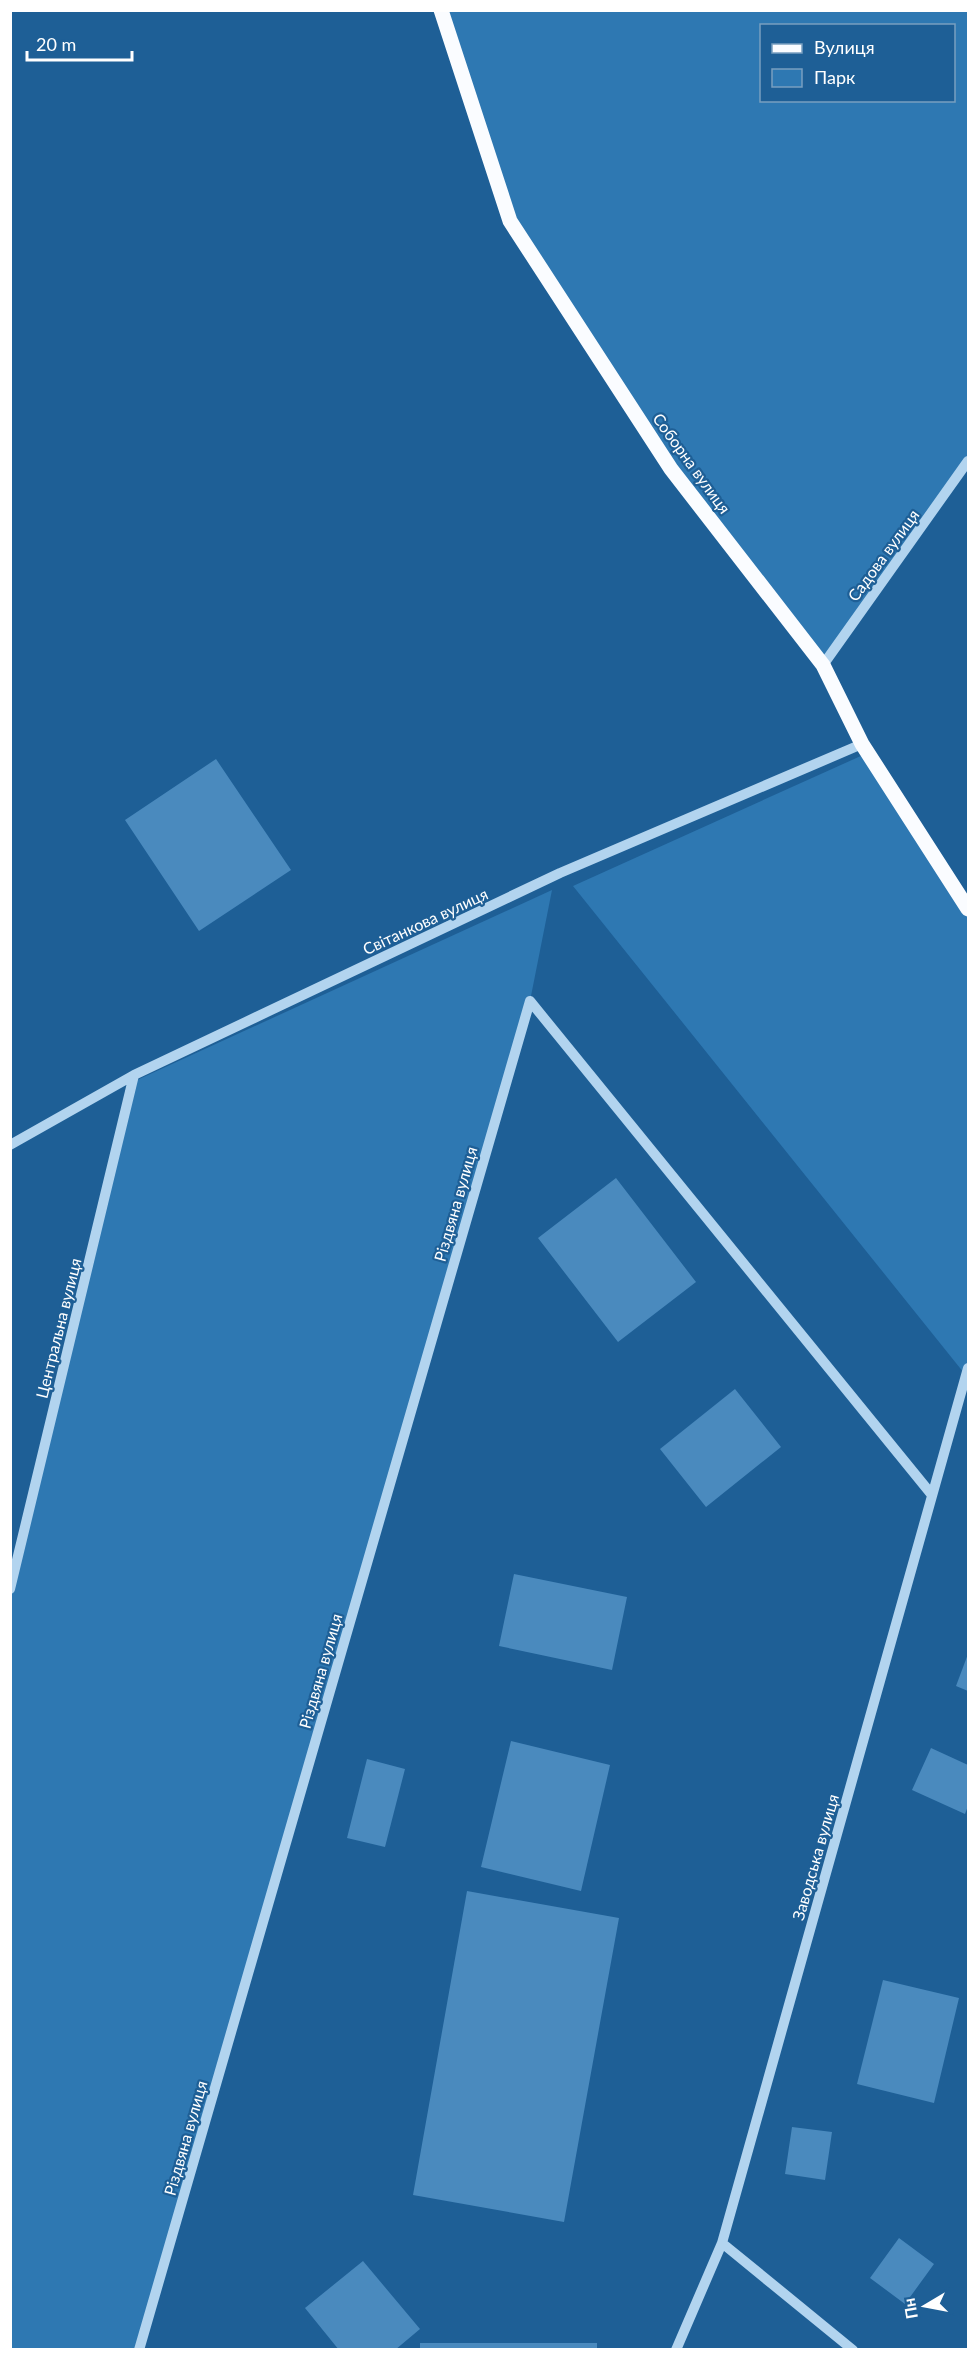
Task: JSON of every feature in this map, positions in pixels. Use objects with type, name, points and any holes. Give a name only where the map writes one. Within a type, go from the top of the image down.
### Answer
[{"type":"main road","name":"Соборна вулиця","points":[[441,10],[510,221],[671,469],[823,665],[862,744],[969,909]]},
{"type":"street","name":"Садова вулиця","points":[[823,665],[969,461]]},
{"type":"street","name":"Світанкова вулиця","points":[[10,1145],[134,1075],[560,873],[862,744]]},
{"type":"street","name":"Різдвяна вулиця","points":[[139,2349],[530,1001],[932,1495]]},
{"type":"street","name":"Центральна вулиця","points":[[10,1589],[134,1075]]},
{"type":"street","name":"Заводська вулиця","points":[[676,2349],[722,2243],[969,1368]]},
{"type":"street","points":[[722,2243],[853,2349]]},
{"type":"green space","points":[[441,11],[968,11],[968,461],[823,665],[671,469],[510,221]]},
{"type":"green space","points":[[863,755],[968,914],[968,1378],[573,886]]},
{"type":"green space","points":[[552,890],[530,1001],[139,2349],[11,2350],[11,1592],[135,1081]]},
{"type":"building","points":[[216,759],[291,870],[199,931],[125,820]]},
{"type":"building","points":[[616,1178],[696,1282],[618,1342],[538,1238]]},
{"type":"building","points":[[735,1389],[781,1447],[706,1507],[660,1449]]},
{"type":"building","points":[[514,1574],[627,1597],[612,1670],[499,1646]]},
{"type":"building","points":[[968,1654],[968,1691],[956,1686]]},
{"type":"building","points":[[511,1741],[610,1765],[581,1891],[481,1867]]},
{"type":"building","points":[[931,1748],[968,1765],[968,1806],[965,1814],[912,1790]]},
{"type":"building","points":[[367,1759],[405,1769],[385,1847],[347,1838]]},
{"type":"building","points":[[467,1891],[619,1918],[564,2222],[413,2195]]},
{"type":"building","points":[[883,1980],[959,1998],[934,2103],[857,2084]]},
{"type":"building","points":[[792,2127],[832,2132],[825,2180],[785,2174]]},
{"type":"building","points":[[899,2238],[934,2264],[905,2304],[870,2278]]},
{"type":"building","points":[[363,2261],[420,2329],[395,2350],[339,2350],[305,2308]]},
{"type":"building","points":[[420,2343],[597,2343],[597,2350],[420,2350]]}]
